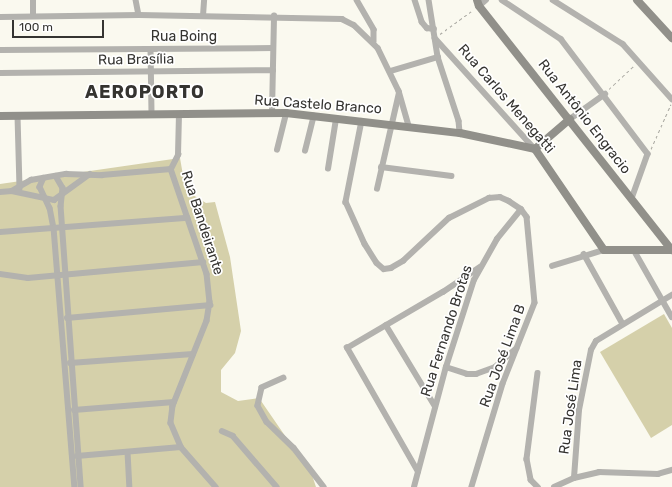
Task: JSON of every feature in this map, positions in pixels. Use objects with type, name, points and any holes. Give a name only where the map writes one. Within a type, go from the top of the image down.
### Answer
[{"type":"street","points":[[33,0],[33,16]]},
{"type":"street","points":[[136,0],[139,15]]},
{"type":"street","points":[[203,16],[204,0]]},
{"type":"street","points":[[357,0],[374,30],[374,41]]},
{"type":"street","points":[[415,0],[422,22],[427,28],[434,29]]},
{"type":"street","points":[[429,0],[438,57],[459,122],[460,133]]},
{"type":"street","points":[[478,3],[486,0]]},
{"type":"street","points":[[502,0],[561,39],[605,94],[648,154],[632,199]]},
{"type":"street","points":[[553,0],[623,44],[672,100]]},
{"type":"street","points":[[637,0],[672,38]]},
{"type":"street","name":"Rua Antônio Engracio","points":[[478,3],[672,250]]},
{"type":"street","points":[[0,17],[139,15],[274,16],[342,19],[354,25],[374,41],[391,71],[399,91],[409,127]]},
{"type":"street","points":[[272,113],[274,16]]},
{"type":"street","name":"Rua Carlos Menegatti","points":[[435,38],[535,149],[604,250]]},
{"type":"street","name":"Rua Boing","points":[[0,50],[273,48]]},
{"type":"street","points":[[151,49],[152,115]]},
{"type":"street","points":[[391,71],[438,57]]},
{"type":"street","name":"Rua Brasília","points":[[0,73],[273,70]]},
{"type":"street","points":[[377,189],[399,91]]},
{"type":"street","points":[[535,149],[570,119],[605,94]]},
{"type":"street","points":[[277,150],[286,113]]},
{"type":"street","name":"Rua Castelo Branco","points":[[0,116],[286,113],[460,133],[535,149]]},
{"type":"street","name":"Rua Bandeirante","points":[[179,114],[178,155],[171,169],[203,262],[209,283],[210,305],[174,402],[171,423],[181,447],[216,487]]},
{"type":"street","points":[[18,116],[20,192]]},
{"type":"street","points":[[305,151],[314,116]]},
{"type":"street","points":[[328,169],[336,118]]},
{"type":"street","points":[[362,121],[346,202],[365,244],[377,263],[384,269],[391,268],[403,261],[449,218],[489,198],[500,196],[521,209]]},
{"type":"street","points":[[381,167],[451,176]]},
{"type":"street","points":[[12,191],[20,185],[56,176],[171,169]]},
{"type":"street","points":[[0,192],[20,192],[46,200],[54,200],[90,174]]},
{"type":"street","points":[[56,176],[62,183],[63,227],[76,410],[75,487]]},
{"type":"street","points":[[44,178],[40,187],[46,200],[54,228],[69,410],[81,487]]},
{"type":"street","name":"Rua Fernando Brotas","points":[[414,487],[446,367],[480,267],[497,239],[521,209]]},
{"type":"street","name":"Rua José Lima B","points":[[475,486],[503,384],[535,303],[527,217],[521,209]]},
{"type":"street","points":[[0,232],[187,218]]},
{"type":"street","points":[[552,266],[584,254],[604,250],[672,250]]},
{"type":"street","points":[[634,250],[672,317]]},
{"type":"street","points":[[584,254],[623,324],[672,295]]},
{"type":"street","points":[[0,274],[24,278],[203,262]]},
{"type":"street","points":[[418,472],[347,348],[480,267]]},
{"type":"street","points":[[62,318],[210,305]]},
{"type":"street","name":"Rua José Lima","points":[[574,478],[580,410],[591,350],[596,341],[623,324]]},
{"type":"street","points":[[386,325],[435,406]]},
{"type":"street","points":[[446,367],[467,374],[476,374],[495,366],[518,348]]},
{"type":"street","points":[[66,364],[193,354]]},
{"type":"street","points":[[538,373],[527,459],[530,480],[538,487]]},
{"type":"street","points":[[284,378],[262,388],[258,406],[267,422],[290,443],[324,487]]},
{"type":"street","points":[[69,410],[174,402]]},
{"type":"street","points":[[222,431],[233,436],[277,487]]},
{"type":"street","points":[[76,456],[181,447]]},
{"type":"street","points":[[128,452],[130,487]]},
{"type":"street","points":[[554,487],[574,478],[599,472],[658,474],[672,470]]},
{"type":"street","points":[[318,479],[318,487]]},
{"type":"path","points":[[435,38],[478,3]]},
{"type":"path","points":[[605,94],[630,70]]},
{"type":"path","points":[[648,154],[667,116],[672,100]]},
{"type":"shaded area","points":[[180,158],[184,181],[193,195],[206,203],[215,202],[230,257],[241,331],[235,353],[221,370],[221,392],[238,401],[259,398],[312,475],[316,487],[0,487],[0,184]]},
{"type":"shaded area","points":[[664,314],[672,328],[672,425],[651,438],[600,352]]},
{"type":"district","name":"AEROPORTO","points":[[145,92]]}]
